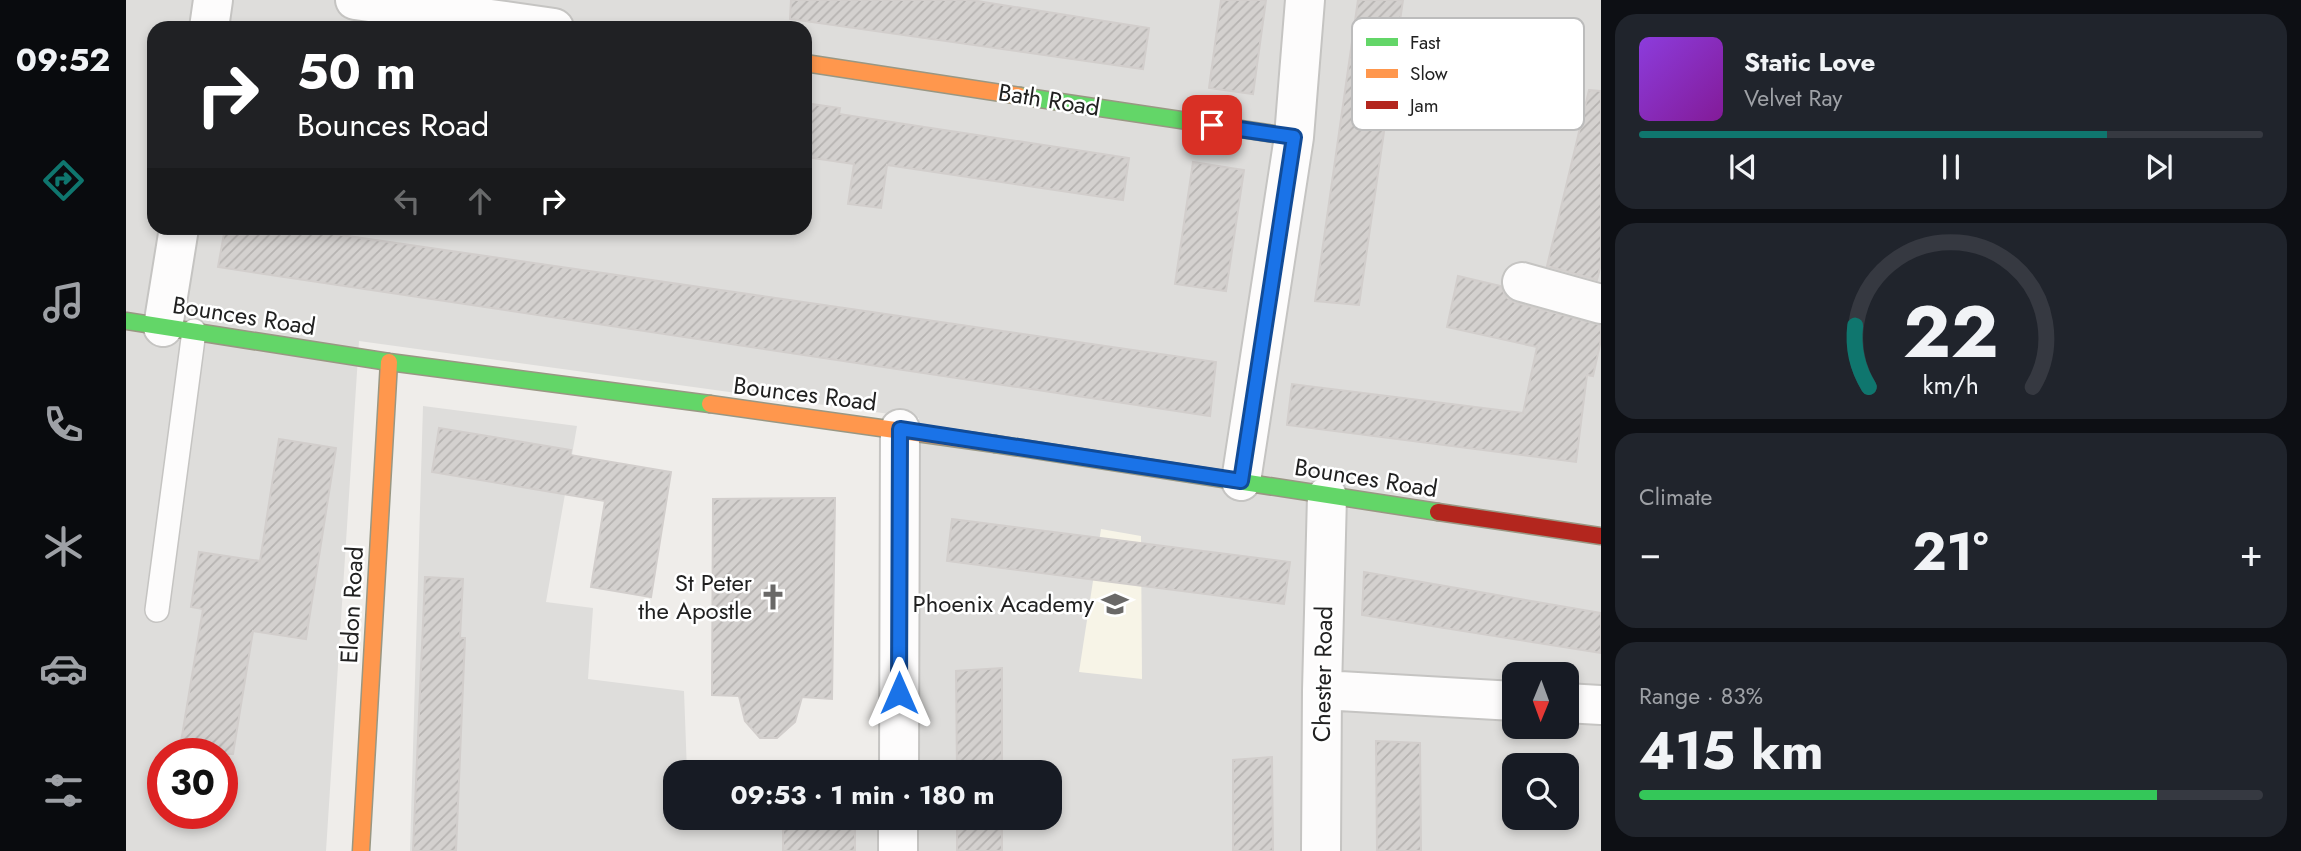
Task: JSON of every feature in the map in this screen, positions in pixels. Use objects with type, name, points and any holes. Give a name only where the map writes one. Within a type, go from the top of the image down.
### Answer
[{"type":"street","points":[[210,21],[214,0]]},
{"type":"street","points":[[355,0],[504,21]]},
{"type":"street","points":[[1241,481],[1294,137],[1305,0]]},
{"type":"street","name":"Bath Road","points":[[812,64],[1294,137]]},
{"type":"street","points":[[179,235],[179,329]]},
{"type":"street","points":[[1522,282],[1601,304]]},
{"type":"street","name":"Bounces Road","points":[[126,321],[389,362],[900,429],[1601,536]]},
{"type":"street","name":"Eldon Road","points":[[361,851],[389,362]]},
{"type":"street","points":[[899,760],[900,429]]},
{"type":"street","name":"Chester Road","points":[[1321,851],[1327,496]]},
{"type":"street","points":[[1322,690],[1502,700]]},
{"type":"street","points":[[1579,704],[1601,705]]},
{"type":"street","points":[[898,830],[898,851]]},
{"type":"lane","points":[[157,610],[179,329]]},
{"type":"shaded area","points":[[126,0],[1601,0],[1601,851],[410,851],[423,406],[577,426],[546,602],[593,608],[588,679],[684,691],[687,760],[663,760],[663,830],[1062,830],[1062,760],[916,760],[919,418],[359,341],[326,851],[126,851]]},
{"type":"shaded area","name":"Phoenix Academy","points":[[1101,529],[1141,536],[1142,679],[1079,672]]},
{"type":"building","points":[[791,0],[971,0],[1149,28],[1143,69],[790,19]]},
{"type":"building","points":[[1221,0],[1266,0],[1253,94],[1209,88]]},
{"type":"building","points":[[1358,0],[1403,0],[1400,18],[1355,18]]},
{"type":"building","points":[[1352,42],[1352,130],[1384,130],[1359,305],[1315,301]]},
{"type":"building","points":[[1589,90],[1601,91],[1601,264],[1597,280],[1547,266],[1579,130],[1584,130],[1584,111]]},
{"type":"building","points":[[812,104],[840,108],[839,114],[1129,158],[1123,200],[887,165],[881,208],[848,204],[854,164],[812,158]]},
{"type":"building","points":[[1193,162],[1244,170],[1226,291],[1175,284]]},
{"type":"building","points":[[224,235],[341,235],[1216,362],[1210,416],[218,267]]},
{"type":"building","points":[[1458,276],[1501,286],[1506,297],[1516,303],[1601,325],[1601,340],[1593,376],[1587,375],[1576,462],[1287,425],[1292,384],[1523,413],[1537,347],[1447,327]]},
{"type":"building","points":[[439,428],[571,450],[570,455],[671,472],[651,597],[591,587],[605,501],[432,472]]},
{"type":"building","points":[[279,439],[336,448],[306,639],[253,631],[236,738],[182,738],[203,609],[191,607],[199,552],[260,561]]},
{"type":"building","name":"St Peter the Apostle","points":[[835,498],[832,699],[802,697],[795,722],[777,738],[760,738],[745,721],[739,696],[712,695],[713,499]]},
{"type":"building","points":[[952,519],[1290,562],[1284,604],[947,561]]},
{"type":"building","points":[[1364,572],[1601,613],[1601,653],[1362,615]]},
{"type":"building","points":[[425,577],[463,579],[460,638],[465,638],[456,851],[413,851]]},
{"type":"building","points":[[1002,668],[1002,760],[957,760],[956,671]]},
{"type":"building","points":[[1376,741],[1420,743],[1421,851],[1377,851]]},
{"type":"building","points":[[1272,757],[1273,851],[1233,851],[1233,760]]},
{"type":"building","points":[[783,830],[855,830],[855,851],[783,851]]},
{"type":"building","points":[[957,830],[1002,830],[1002,851],[957,851]]},
{"type":"traffic: fast","points":[[1020,96],[1294,137]]},
{"type":"traffic: fast","points":[[126,321],[389,362],[710,404]]},
{"type":"traffic: fast","points":[[995,444],[1438,512]]},
{"type":"traffic: slow","points":[[812,64],[1020,96]]},
{"type":"traffic: slow","points":[[361,851],[389,362]]},
{"type":"traffic: slow","points":[[710,404],[995,444]]},
{"type":"traffic: jam","points":[[1438,512],[1601,536]]},
{"type":"place","name":"St Peter the Apostle","points":[[773,597]]},
{"type":"place","name":"Phoenix Academy","points":[[1115,604]]},
{"type":"route","points":[[899,693],[900,429],[1241,481],[1294,137],[1212,125]]}]
